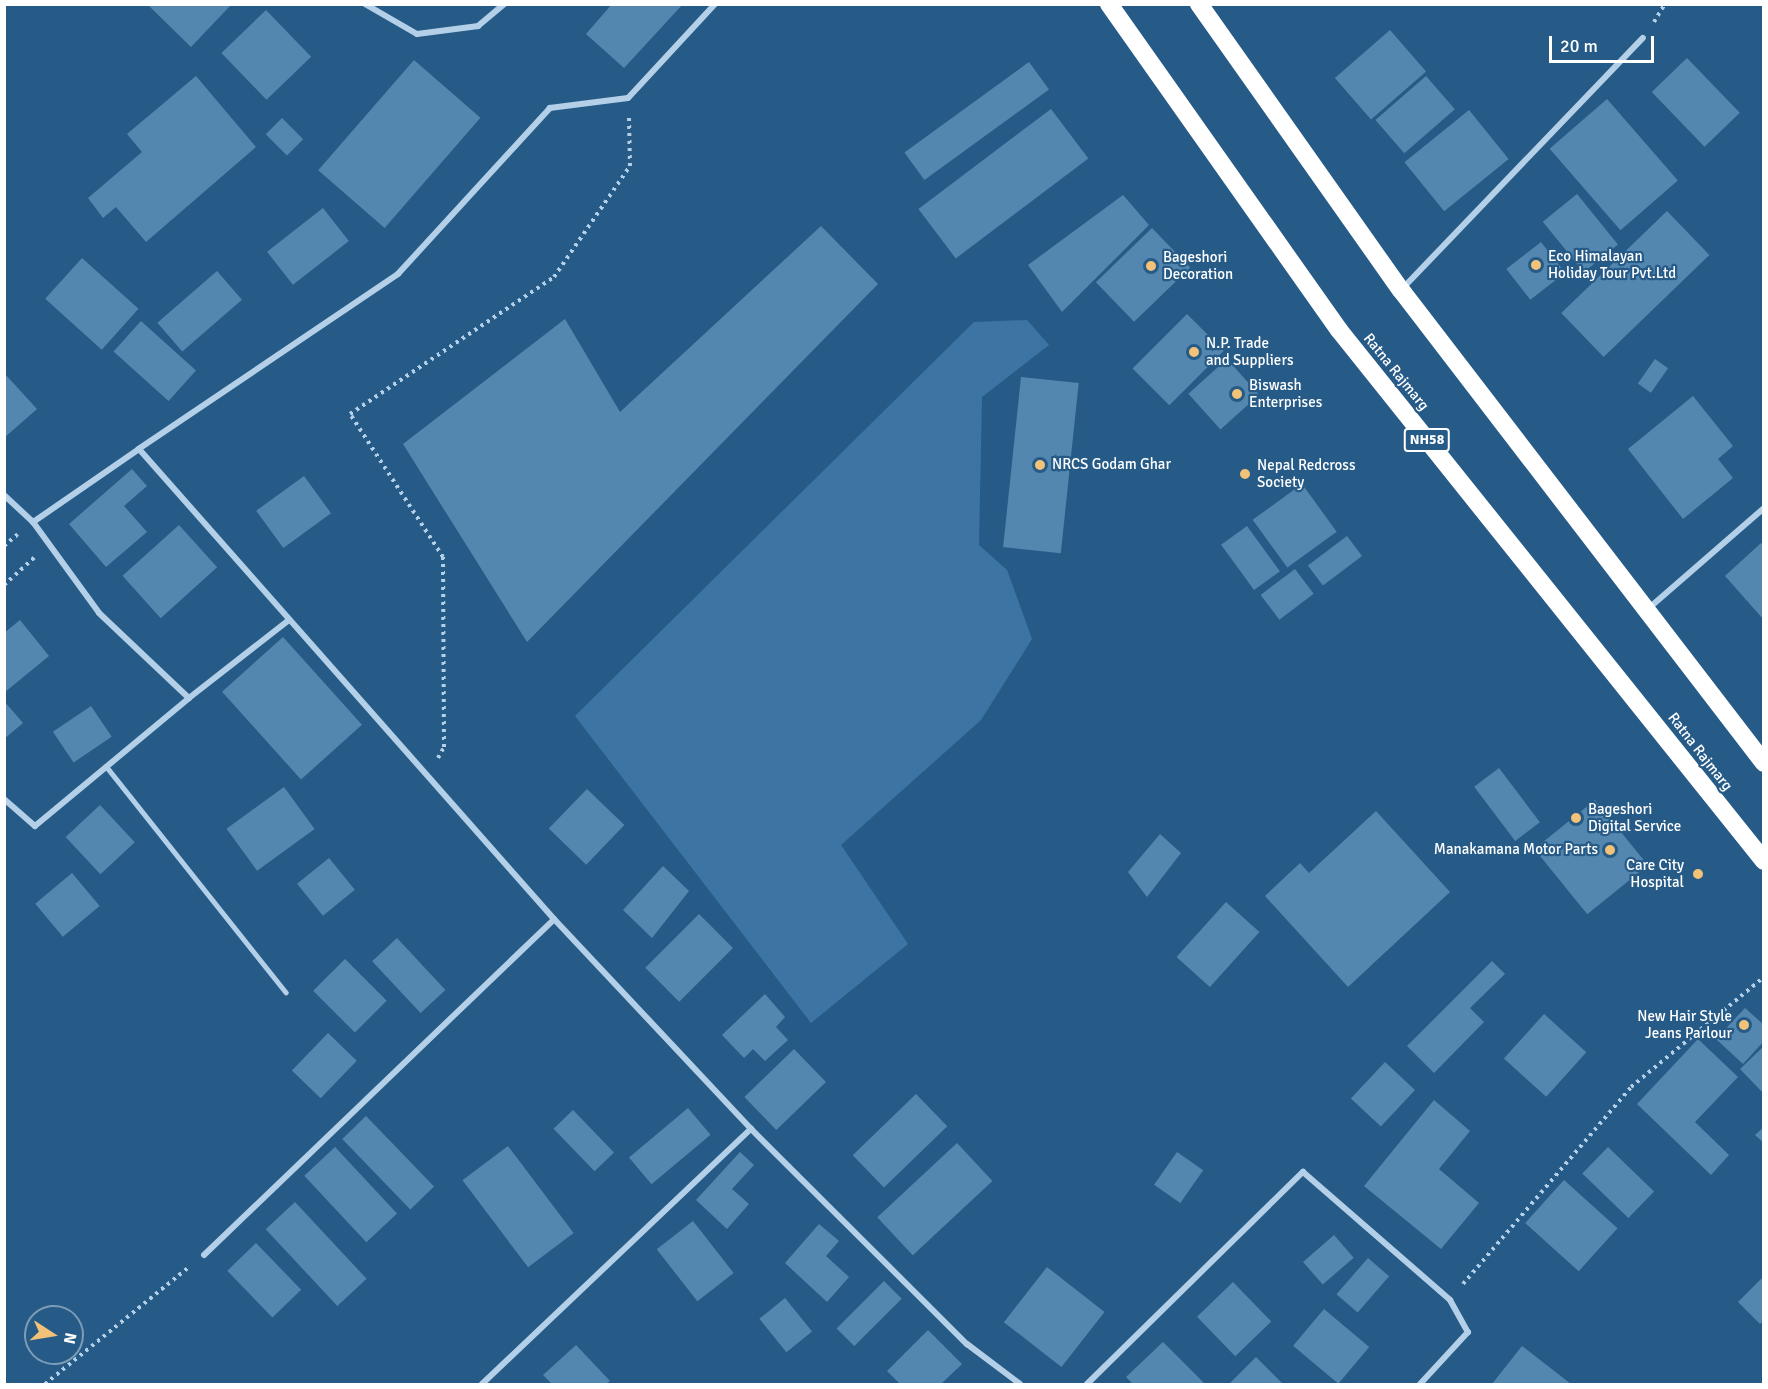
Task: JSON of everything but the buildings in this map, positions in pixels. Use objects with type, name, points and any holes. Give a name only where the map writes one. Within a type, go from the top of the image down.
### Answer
[{"type":"highway","name":"Ratna Rajmarg","points":[[1108,4],[1339,330],[1764,861]]},
{"type":"highway","points":[[1199,4],[1401,290],[1764,763]]},
{"type":"street","points":[[365,4],[417,34],[478,26],[504,4]]},
{"type":"street","points":[[33,522],[398,274],[550,108],[628,98],[715,4]]},
{"type":"street","points":[[1401,290],[1643,38]]},
{"type":"street","points":[[139,449],[554,919],[751,1129],[967,1344],[1020,1384]]},
{"type":"street","points":[[4,495],[33,522],[99,613],[189,698]]},
{"type":"street","points":[[1646,610],[1764,508]]},
{"type":"street","points":[[4,799],[35,826],[189,698],[289,620]]},
{"type":"street","points":[[204,1255],[554,919]]},
{"type":"street","points":[[482,1384],[751,1129]]},
{"type":"street","points":[[1087,1384],[1303,1173],[1450,1300],[1468,1332],[1420,1384]]},
{"type":"lane","points":[[106,766],[285,992]]},
{"type":"path","points":[[428,777],[444,747],[442,557],[350,414],[554,277],[630,166],[628,98]]},
{"type":"path","points":[[4,585],[49,545]]},
{"type":"path","points":[[1450,1300],[1631,1087],[1764,977]]},
{"type":"path","points":[[45,1384],[204,1255]]},
{"type":"shaded area","points":[[1027,320],[1049,345],[982,397],[979,545],[1007,570],[1032,639],[981,720],[841,845],[908,944],[811,1023],[575,716],[974,322]]},
{"type":"place","name":"Eco Himalayan Holiday Tour Pvt.Ltd","points":[[1536,265]]},
{"type":"place","name":"Bageshori Decoration","points":[[1151,266]]},
{"type":"place","name":"N.P. Trade and Suppliers","points":[[1194,352]]},
{"type":"place","name":"Biswash Enterprises","points":[[1237,394]]},
{"type":"place","name":"NRCS Godam Ghar","points":[[1040,465]]},
{"type":"place","name":"Nepal Redcross Society","points":[[1245,474]]},
{"type":"place","name":"Bageshori Digital Service","points":[[1576,818]]},
{"type":"place","name":"Manakamana Motor Parts","points":[[1610,850]]},
{"type":"place","name":"Care City Hospital","points":[[1698,874]]},
{"type":"place","name":"New Hair Style Jeans Parlour","points":[[1744,1025]]}]
